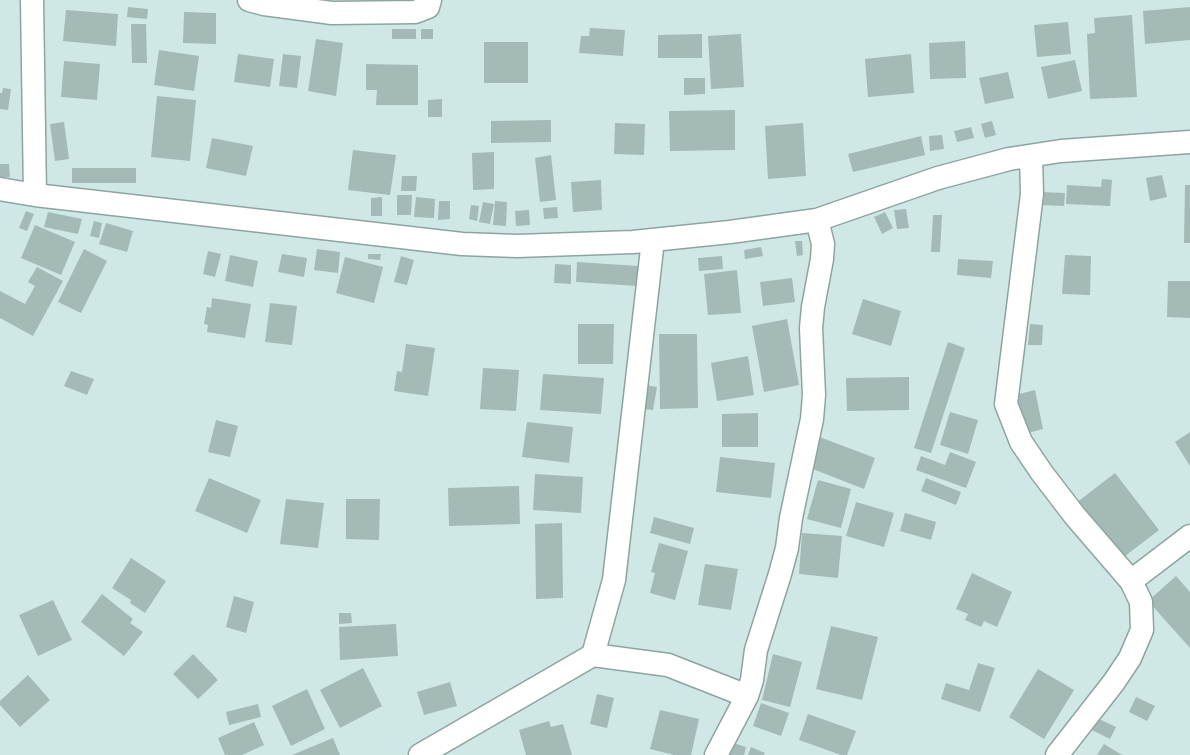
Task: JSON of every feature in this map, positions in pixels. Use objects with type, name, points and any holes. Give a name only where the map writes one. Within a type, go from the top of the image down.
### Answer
[{"type":"street","points":[[32,0],[35,195]]},
{"type":"street","points":[[249,0],[264,4],[332,13],[415,12],[428,7],[430,0]]},
{"type":"street","points":[[0,189],[35,195],[462,244],[517,246],[633,242],[730,232],[817,220],[938,178],[1009,159],[1061,151],[1190,142]]},
{"type":"street","points":[[1031,156],[1032,194],[1006,404],[1021,442],[1042,473],[1075,516],[1131,581],[1141,602],[1142,630],[1130,658],[1114,682],[1057,755]]},
{"type":"street","points":[[716,755],[747,696],[752,680],[756,650],[787,548],[791,518],[812,418],[814,395],[811,328],[823,244],[817,220]]},
{"type":"street","points":[[593,655],[614,580],[653,240]]},
{"type":"street","points":[[1131,581],[1190,536]]},
{"type":"street","points":[[420,755],[593,655],[668,665],[747,696]]},
{"type":"building","points":[[128,7],[148,9],[147,19],[127,17]]},
{"type":"building","points":[[1190,7],[1190,40],[1145,44],[1143,11]]},
{"type":"building","points":[[66,10],[118,14],[116,46],[63,41]]},
{"type":"building","points":[[184,12],[216,13],[216,44],[183,43]]},
{"type":"building","points":[[1132,15],[1137,97],[1090,99],[1087,34],[1095,33],[1094,18]]},
{"type":"building","points":[[1068,22],[1071,54],[1037,57],[1034,25]]},
{"type":"building","points":[[131,24],[146,24],[147,63],[132,63]]},
{"type":"building","points":[[590,28],[625,30],[623,56],[579,53],[581,36],[589,36]]},
{"type":"building","points":[[392,29],[416,29],[416,39],[392,39]]},
{"type":"building","points":[[421,29],[433,29],[433,39],[421,39]]},
{"type":"building","points":[[702,34],[702,58],[658,58],[658,35]]},
{"type":"building","points":[[741,34],[744,87],[711,89],[708,36]]},
{"type":"building","points":[[316,39],[343,43],[336,96],[308,91]]},
{"type":"building","points":[[965,41],[966,78],[930,79],[929,43]]},
{"type":"building","points":[[484,42],[528,42],[528,83],[484,83]]},
{"type":"building","points":[[159,50],[199,56],[194,91],[154,85]]},
{"type":"building","points":[[238,54],[274,59],[270,87],[234,82]]},
{"type":"building","points":[[283,54],[301,56],[297,88],[279,86]]},
{"type":"building","points":[[911,54],[914,93],[868,97],[865,59]]},
{"type":"building","points":[[1075,60],[1082,91],[1048,99],[1041,67]]},
{"type":"building","points":[[64,61],[100,64],[97,100],[61,97]]},
{"type":"building","points":[[366,64],[418,65],[418,105],[376,105],[377,90],[366,90]]},
{"type":"building","points":[[1008,72],[1014,98],[985,104],[979,78]]},
{"type":"building","points":[[684,78],[705,78],[705,94],[684,95]]},
{"type":"building","points":[[3,88],[11,89],[8,110],[0,109],[0,93],[2,93]]},
{"type":"building","points":[[157,96],[196,100],[190,161],[151,157]]},
{"type":"building","points":[[442,99],[442,117],[428,117],[428,100]]},
{"type":"building","points":[[735,110],[735,150],[670,151],[669,111]]},
{"type":"building","points":[[551,120],[551,142],[491,143],[491,121]]},
{"type":"building","points":[[992,121],[996,135],[985,138],[981,124]]},
{"type":"building","points":[[64,122],[69,159],[55,161],[50,124]]},
{"type":"building","points":[[615,123],[645,124],[644,155],[614,154]]},
{"type":"building","points":[[803,123],[806,176],[768,179],[765,126]]},
{"type":"building","points":[[971,127],[974,138],[957,142],[954,131]]},
{"type":"building","points":[[942,135],[944,149],[930,151],[929,136]]},
{"type":"building","points":[[921,136],[925,155],[853,172],[848,154]]},
{"type":"building","points":[[212,138],[253,146],[246,176],[206,168]]},
{"type":"building","points":[[353,150],[396,155],[390,195],[348,190]]},
{"type":"building","points":[[494,152],[494,189],[473,190],[472,153]]},
{"type":"building","points":[[551,155],[556,200],[540,202],[535,158]]},
{"type":"building","points":[[0,164],[9,164],[10,177],[0,177]]},
{"type":"building","points":[[72,168],[136,168],[136,183],[72,183]]},
{"type":"building","points":[[1162,175],[1167,197],[1150,201],[1146,178]]},
{"type":"building","points":[[402,176],[417,176],[416,191],[401,191]]},
{"type":"building","points":[[1102,179],[1112,180],[1110,206],[1066,204],[1067,185],[1101,187]]},
{"type":"building","points":[[601,180],[602,210],[573,212],[571,182]]},
{"type":"building","points":[[1185,185],[1190,185],[1190,243],[1184,243]]},
{"type":"building","points":[[1040,192],[1065,193],[1064,206],[1039,205]]},
{"type":"building","points":[[397,195],[412,195],[411,215],[397,215]]},
{"type":"building","points":[[382,197],[382,216],[371,216],[371,198]]},
{"type":"building","points":[[416,197],[435,199],[434,218],[414,217]]},
{"type":"building","points":[[439,201],[450,201],[450,219],[438,220]]},
{"type":"building","points":[[495,201],[507,202],[506,226],[493,225]]},
{"type":"building","points":[[483,202],[494,204],[490,224],[479,222]]},
{"type":"building","points":[[471,205],[479,206],[477,221],[469,219]]},
{"type":"building","points":[[557,207],[558,218],[544,219],[543,208]]},
{"type":"building","points":[[906,209],[909,228],[897,229],[894,210]]},
{"type":"building","points":[[529,210],[530,225],[516,226],[515,211]]},
{"type":"building","points":[[26,211],[34,214],[27,231],[19,228]]},
{"type":"building","points":[[48,212],[82,219],[78,234],[44,227]]},
{"type":"building","points":[[885,212],[893,228],[882,234],[874,217]]},
{"type":"building","points":[[933,215],[942,215],[940,252],[931,252]]},
{"type":"building","points":[[94,221],[102,223],[99,238],[90,236]]},
{"type":"building","points":[[106,223],[133,231],[127,252],[99,244]]},
{"type":"building","points":[[35,225],[75,242],[61,275],[21,258]]},
{"type":"building","points":[[795,241],[802,241],[803,255],[797,256]]},
{"type":"building","points":[[761,247],[763,256],[745,259],[744,250]]},
{"type":"building","points":[[84,249],[107,261],[81,313],[58,302]]},
{"type":"building","points":[[317,249],[340,252],[338,273],[314,270]]},
{"type":"building","points":[[208,251],[221,254],[215,277],[203,274]]},
{"type":"building","points":[[282,254],[307,258],[304,277],[278,272]]},
{"type":"building","points":[[368,254],[381,254],[380,260],[368,259]]},
{"type":"building","points":[[230,255],[258,261],[253,287],[225,281]]},
{"type":"building","points":[[1065,255],[1091,256],[1090,295],[1062,294]]},
{"type":"building","points":[[401,256],[414,260],[407,285],[394,282]]},
{"type":"building","points":[[722,256],[723,269],[699,271],[698,258]]},
{"type":"building","points":[[345,257],[383,267],[374,303],[336,293]]},
{"type":"building","points":[[958,259],[993,261],[991,278],[957,275]]},
{"type":"building","points":[[577,262],[638,266],[637,286],[576,282]]},
{"type":"building","points":[[555,264],[571,265],[571,284],[554,283]]},
{"type":"building","points":[[37,267],[63,281],[33,336],[0,318],[0,291],[25,304],[35,286],[28,282]]},
{"type":"building","points":[[737,270],[741,313],[708,315],[704,274]]},
{"type":"building","points":[[792,278],[795,302],[763,306],[760,282]]},
{"type":"building","points":[[1168,281],[1190,281],[1190,318],[1167,317]]},
{"type":"building","points":[[212,298],[251,304],[245,338],[207,332],[208,325],[204,324],[207,307],[211,308]]},
{"type":"building","points":[[863,299],[901,311],[891,346],[852,334]]},
{"type":"building","points":[[270,303],[297,306],[292,345],[265,342]]},
{"type":"building","points":[[787,319],[799,385],[764,392],[752,326]]},
{"type":"building","points":[[578,324],[614,324],[613,364],[578,364]]},
{"type":"building","points":[[1030,324],[1043,325],[1042,345],[1028,345]]},
{"type":"building","points":[[659,334],[697,334],[698,408],[660,409]]},
{"type":"building","points":[[948,342],[965,348],[931,453],[914,448]]},
{"type":"building","points":[[406,344],[435,348],[428,396],[394,391],[397,371],[402,372]]},
{"type":"building","points":[[748,356],[754,395],[717,401],[711,363]]},
{"type":"building","points":[[483,368],[519,370],[516,411],[480,409]]},
{"type":"building","points":[[71,371],[94,379],[87,395],[64,386]]},
{"type":"building","points":[[543,374],[604,378],[601,414],[540,410]]},
{"type":"building","points":[[909,377],[909,410],[847,411],[846,378]]},
{"type":"building","points":[[646,385],[657,387],[653,410],[643,409]]},
{"type":"building","points":[[1035,390],[1043,429],[1024,434],[1015,395]]},
{"type":"building","points":[[950,412],[978,420],[968,454],[940,445]]},
{"type":"building","points":[[758,413],[758,447],[722,447],[722,414]]},
{"type":"building","points":[[216,420],[238,426],[230,457],[208,452]]},
{"type":"building","points":[[527,422],[573,427],[569,463],[522,457]]},
{"type":"building","points":[[1190,432],[1190,466],[1175,442]]},
{"type":"building","points":[[817,436],[875,458],[864,489],[805,466]]},
{"type":"building","points":[[950,452],[976,462],[966,488],[916,470],[921,456],[945,465]]},
{"type":"building","points":[[720,457],[775,463],[771,498],[716,492]]},
{"type":"building","points":[[1115,473],[1159,530],[1120,560],[1076,503]]},
{"type":"building","points":[[535,474],[583,477],[581,513],[533,510]]},
{"type":"building","points":[[209,478],[261,500],[247,533],[195,511]]},
{"type":"building","points":[[926,478],[961,492],[956,505],[921,491]]},
{"type":"building","points":[[818,480],[851,489],[841,528],[807,519]]},
{"type":"building","points":[[519,486],[520,524],[449,526],[448,488]]},
{"type":"building","points":[[286,499],[324,503],[318,548],[280,544]]},
{"type":"building","points":[[346,499],[380,499],[379,540],[346,539]]},
{"type":"building","points":[[856,502],[894,513],[884,547],[846,536]]},
{"type":"building","points":[[905,513],[936,522],[931,540],[900,531]]},
{"type":"building","points":[[654,517],[694,528],[690,544],[650,533]]},
{"type":"building","points":[[562,523],[563,598],[536,599],[535,524]]},
{"type":"building","points":[[802,533],[842,536],[838,578],[799,574]]},
{"type":"building","points":[[659,543],[688,551],[675,600],[650,593],[655,573],[651,572]]},
{"type":"building","points":[[131,558],[166,581],[145,613],[130,603],[131,600],[112,588]]},
{"type":"building","points":[[705,564],[738,569],[731,610],[698,605]]},
{"type":"building","points":[[972,573],[1012,592],[997,627],[984,621],[981,627],[965,620],[968,614],[956,609]]},
{"type":"building","points":[[1176,576],[1190,592],[1190,648],[1148,601]]},
{"type":"building","points":[[102,594],[133,619],[130,623],[143,632],[124,656],[81,622]]},
{"type":"building","points":[[234,596],[254,602],[246,633],[226,627]]},
{"type":"building","points":[[53,600],[72,640],[38,656],[19,615]]},
{"type":"building","points":[[339,613],[351,613],[352,623],[339,624]]},
{"type":"building","points":[[396,624],[398,656],[340,660],[339,627]]},
{"type":"building","points":[[831,626],[878,637],[862,700],[816,689]]},
{"type":"building","points":[[193,654],[218,680],[198,699],[173,674]]},
{"type":"building","points":[[773,654],[802,662],[790,707],[762,700]]},
{"type":"building","points":[[978,663],[995,668],[980,712],[941,699],[946,683],[969,690]]},
{"type":"building","points":[[363,668],[382,706],[340,728],[320,690]]},
{"type":"building","points":[[1038,669],[1074,690],[1044,739],[1009,717]]},
{"type":"building","points":[[28,675],[50,700],[20,727],[0,705],[0,701]]},
{"type":"building","points":[[450,682],[457,706],[424,715],[417,692]]},
{"type":"building","points":[[307,689],[325,729],[291,746],[272,706]]},
{"type":"building","points":[[597,694],[614,698],[607,728],[590,724]]},
{"type":"building","points":[[1136,697],[1155,706],[1147,721],[1129,712]]},
{"type":"building","points":[[761,703],[789,713],[781,736],[753,726]]},
{"type":"building","points":[[258,704],[261,717],[229,725],[226,712]]},
{"type":"building","points":[[660,710],[699,719],[691,755],[674,755],[650,749]]},
{"type":"building","points":[[808,714],[856,731],[847,755],[841,755],[799,740]]},
{"type":"building","points":[[1097,718],[1116,727],[1110,739],[1092,730]]},
{"type":"building","points":[[549,721],[551,727],[563,724],[572,755],[526,755],[519,730]]},
{"type":"building","points":[[254,722],[264,745],[242,755],[225,755],[218,738]]},
{"type":"building","points":[[333,738],[340,755],[292,755]]},
{"type":"building","points":[[727,741],[746,747],[744,755],[722,755]]},
{"type":"building","points":[[1104,744],[1122,755],[1097,755]]},
{"type":"building","points":[[751,747],[765,753],[764,755],[748,755]]}]
